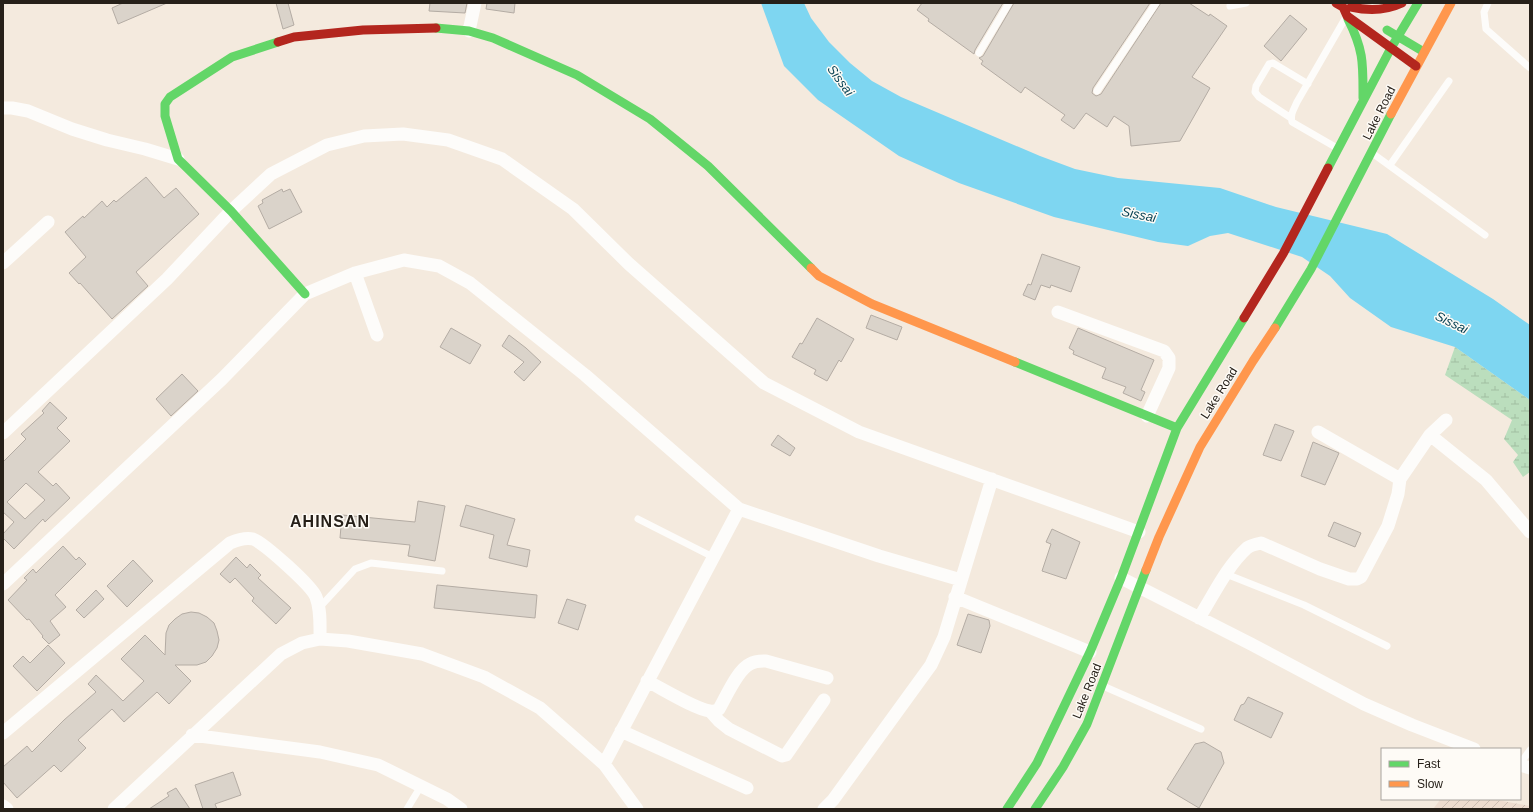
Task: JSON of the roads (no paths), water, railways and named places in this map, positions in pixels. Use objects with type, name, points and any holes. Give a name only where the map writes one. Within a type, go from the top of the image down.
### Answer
[{"type":"main road","points":[[1343,6],[1365,11],[1378,11],[1386,10],[1402,3]]},
{"type":"main road","name":"Lake Road","points":[[1007,809],[1037,763],[1090,652],[1139,532],[1177,428],[1284,254],[1363,100],[1397,37],[1418,3]]},
{"type":"main road","name":"Lake Road","points":[[1035,809],[1063,767],[1087,724],[1159,537],[1200,447],[1253,361],[1284,315],[1311,269],[1416,66],[1451,3]]},
{"type":"main road","points":[[1343,6],[1358,37],[1361,47],[1363,64],[1363,100]]},
{"type":"main road","points":[[1343,6],[1374,22],[1424,52]]},
{"type":"main road","points":[[1347,16],[1416,66]]},
{"type":"main road","points":[[304,294],[231,210],[178,160],[165,116],[165,104],[170,97],[232,57],[294,37],[363,30],[430,28],[469,31],[493,38],[577,75],[650,119],[708,166],[819,276],[872,304],[1177,428]]},
{"type":"street","points":[[469,31],[475,3]]},
{"type":"street","points":[[3,108],[12,108],[28,112],[72,129],[107,140],[145,149],[178,160]]},
{"type":"street","points":[[3,433],[167,279],[231,210],[271,174],[327,145],[364,136],[403,134],[448,140],[502,159],[574,209],[629,264],[764,383],[859,432],[1139,532]]},
{"type":"street","points":[[3,263],[48,222]]},
{"type":"street","points":[[3,584],[222,379],[304,294],[355,273],[404,260],[439,266],[470,283],[585,375],[739,509],[879,556],[961,580]]},
{"type":"street","points":[[355,273],[377,335]]},
{"type":"street","points":[[1058,312],[1164,351],[1169,358],[1169,368],[1147,416]]},
{"type":"street","points":[[1199,618],[1226,574],[1247,548],[1254,544],[1262,543],[1349,579],[1357,579],[1362,577],[1388,526],[1398,494],[1400,479],[1430,435],[1446,420]]},
{"type":"street","points":[[1318,432],[1400,479]]},
{"type":"street","points":[[1430,435],[1486,480],[1530,532]]},
{"type":"street","points":[[824,809],[833,800],[930,665],[944,637],[992,479]]},
{"type":"street","points":[[604,764],[739,509]]},
{"type":"street","points":[[3,733],[230,543],[240,538],[254,539],[285,563],[316,595],[319,608],[320,639]]},
{"type":"street","points":[[1121,578],[1364,704],[1412,725],[1471,748]]},
{"type":"street","points":[[955,598],[1090,652]]},
{"type":"street","points":[[114,809],[281,654],[302,643],[320,639],[348,641],[422,654],[484,677],[540,708],[604,764],[637,809]]},
{"type":"street","points":[[648,682],[697,707],[715,711],[719,709],[740,673],[748,664],[766,661],[827,678]]},
{"type":"street","points":[[710,711],[719,721],[729,728],[782,756],[786,755],[824,700]]},
{"type":"street","points":[[621,731],[747,788]]},
{"type":"street","points":[[192,735],[320,752],[378,765],[447,799],[461,809]]},
{"type":"street","points":[[3,806],[7,809]]},
{"type":"lane","points":[[979,53],[1009,3]]},
{"type":"lane","points":[[1098,91],[1156,3]]},
{"type":"lane","points":[[1230,6],[1246,3]]},
{"type":"lane","points":[[1488,3],[1484,12],[1486,29],[1530,68]]},
{"type":"lane","points":[[1291,118],[1292,113],[1347,16]]},
{"type":"lane","points":[[1308,84],[1273,63],[1269,64],[1256,86],[1255,92],[1259,97],[1291,118],[1292,122],[1339,149]]},
{"type":"lane","points":[[1390,165],[1449,81]]},
{"type":"lane","points":[[1372,152],[1485,235]]},
{"type":"lane","points":[[638,519],[713,557]]},
{"type":"lane","points":[[319,608],[355,569],[371,563],[442,571]]},
{"type":"lane","points":[[1226,574],[1304,605],[1387,646]]},
{"type":"lane","points":[[1102,686],[1201,729]]},
{"type":"lane","points":[[1521,764],[1530,750]]},
{"type":"lane","points":[[407,809],[421,786]]},
{"type":"lane","points":[[1040,801],[1046,809]]},
{"type":"water","name":"Sissai","points":[[761,3],[804,3],[811,18],[829,42],[850,63],[872,81],[901,97],[1040,156],[1075,169],[1118,178],[1220,188],[1276,207],[1387,234],[1493,299],[1530,325],[1530,400],[1455,347],[1391,327],[1350,298],[1330,276],[1302,257],[1228,233],[1210,236],[1188,246],[1158,242],[1054,217],[959,183],[899,156],[818,100],[784,66]]},
{"type":"district","name":"AHINSAN","points":[[330,521]]}]
